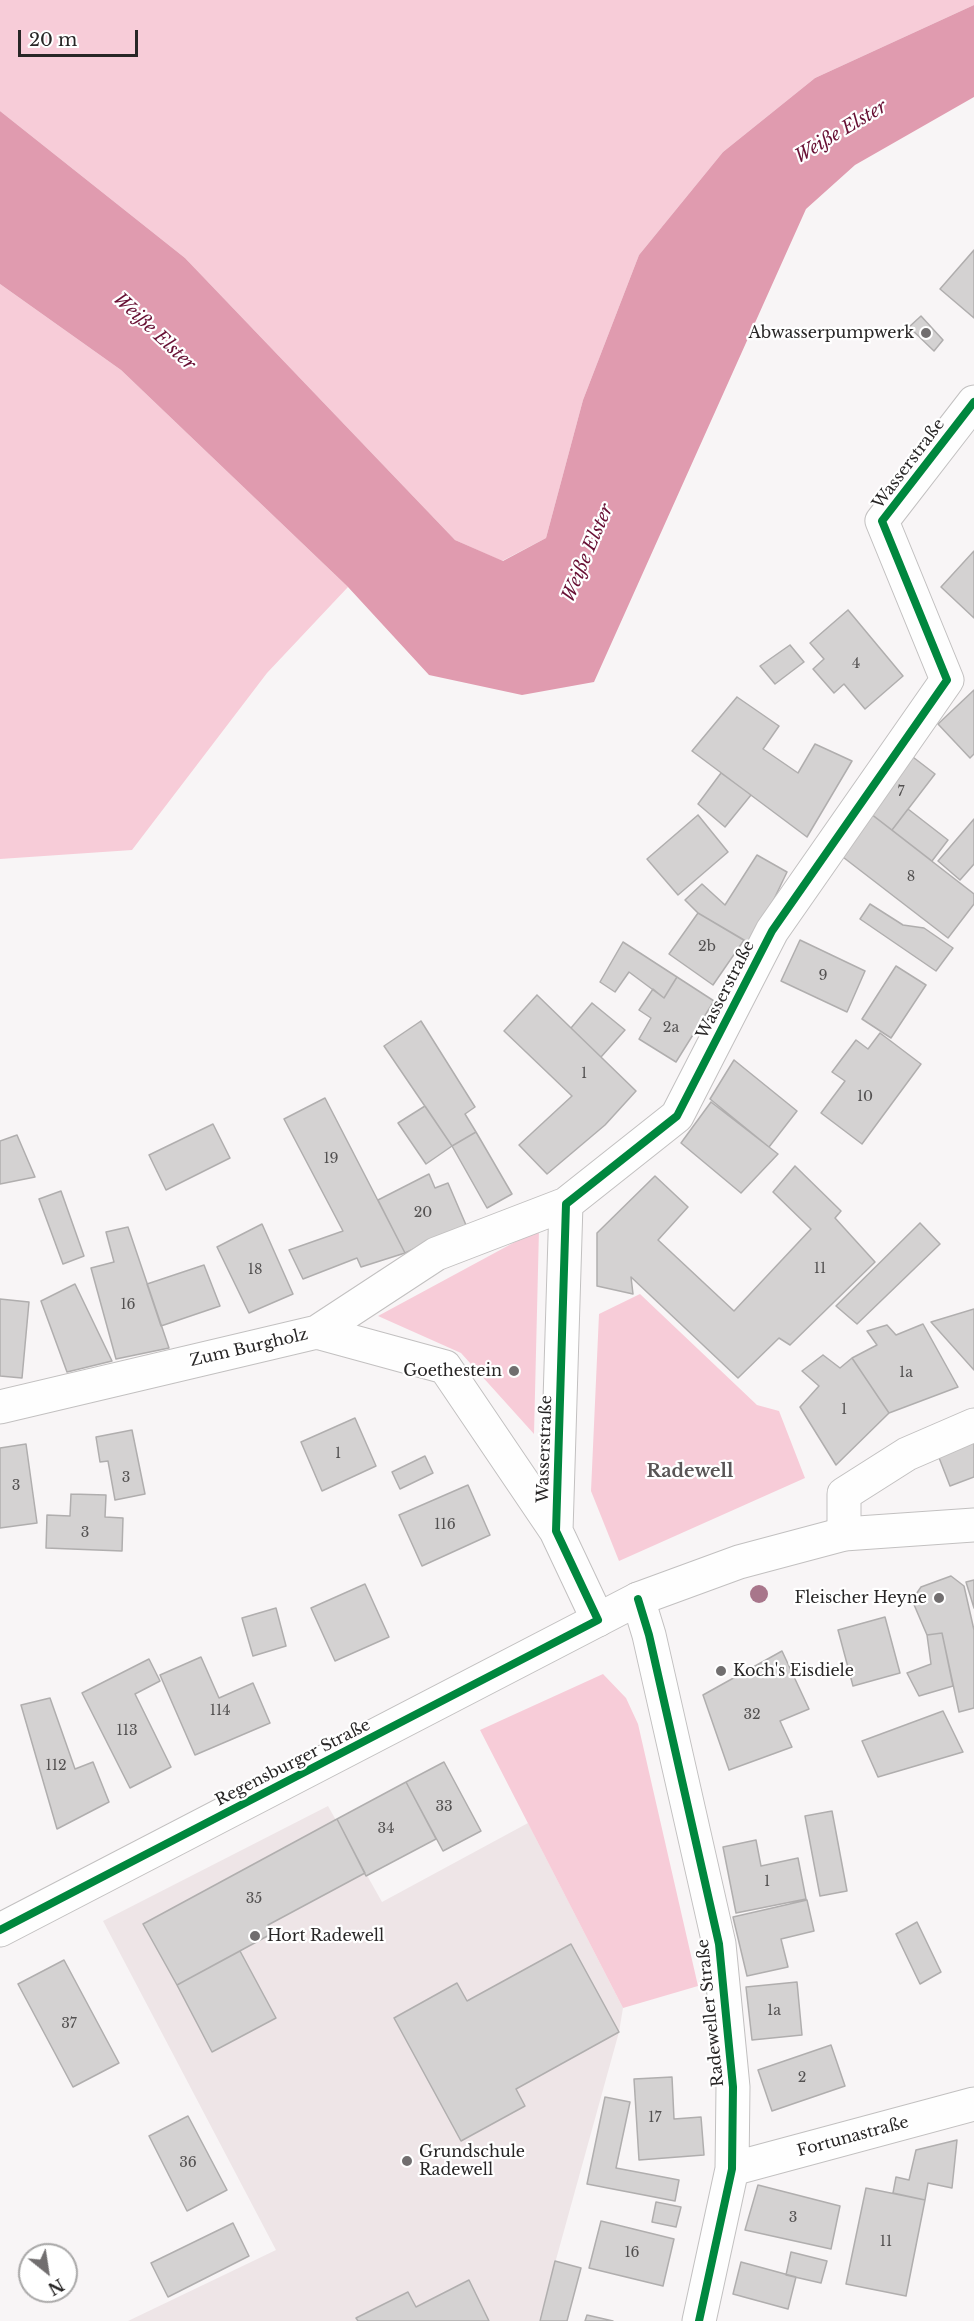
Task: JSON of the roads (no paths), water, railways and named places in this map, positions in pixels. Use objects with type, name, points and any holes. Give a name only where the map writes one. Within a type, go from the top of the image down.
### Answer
[{"type":"street","name":"Wasserstraße","points":[[598,1620],[556,1531],[566,1204],[677,1116],[772,931],[947,680],[882,520],[974,402]]},
{"type":"street","points":[[317,1332],[436,1254],[566,1204]]},
{"type":"street","name":"Zum Burgholz","points":[[0,1407],[317,1332],[445,1367],[556,1531]]},
{"type":"street","points":[[844,1534],[843,1494],[907,1454],[974,1425]]},
{"type":"street","name":"Regensburger Straße","points":[[0,1930],[638,1599],[739,1562],[844,1534],[974,1525]]},
{"type":"street","name":"Radeweller Straße","points":[[638,1599],[649,1635],[719,1944],[733,2087],[732,2169],[699,2321]]},
{"type":"street","name":"Fortunastraße","points":[[732,2169],[974,2104]]},
{"type":"water","name":"Weiße Elster","points":[[974,5],[974,97],[855,165],[806,209],[594,682],[522,695],[429,675],[348,587],[121,370],[0,284],[0,111],[185,258],[455,540],[503,561],[546,538],[583,400],[639,255],[723,152],[815,78]]},
{"type":"place","name":"Abwasserpumpwerk","points":[[926,333]]},
{"type":"place","name":"Goethestein","points":[[514,1371]]},
{"type":"place","name":"Fleischer Heyne","points":[[939,1598]]},
{"type":"place","name":"Koch's Eisdiele","points":[[721,1671]]},
{"type":"place","name":"Hort Radewell","points":[[255,1936]]},
{"type":"place","name":"Grundschule Radewell","points":[[407,2161]]},
{"type":"district","name":"Radewell","points":[[690,1472]]}]
